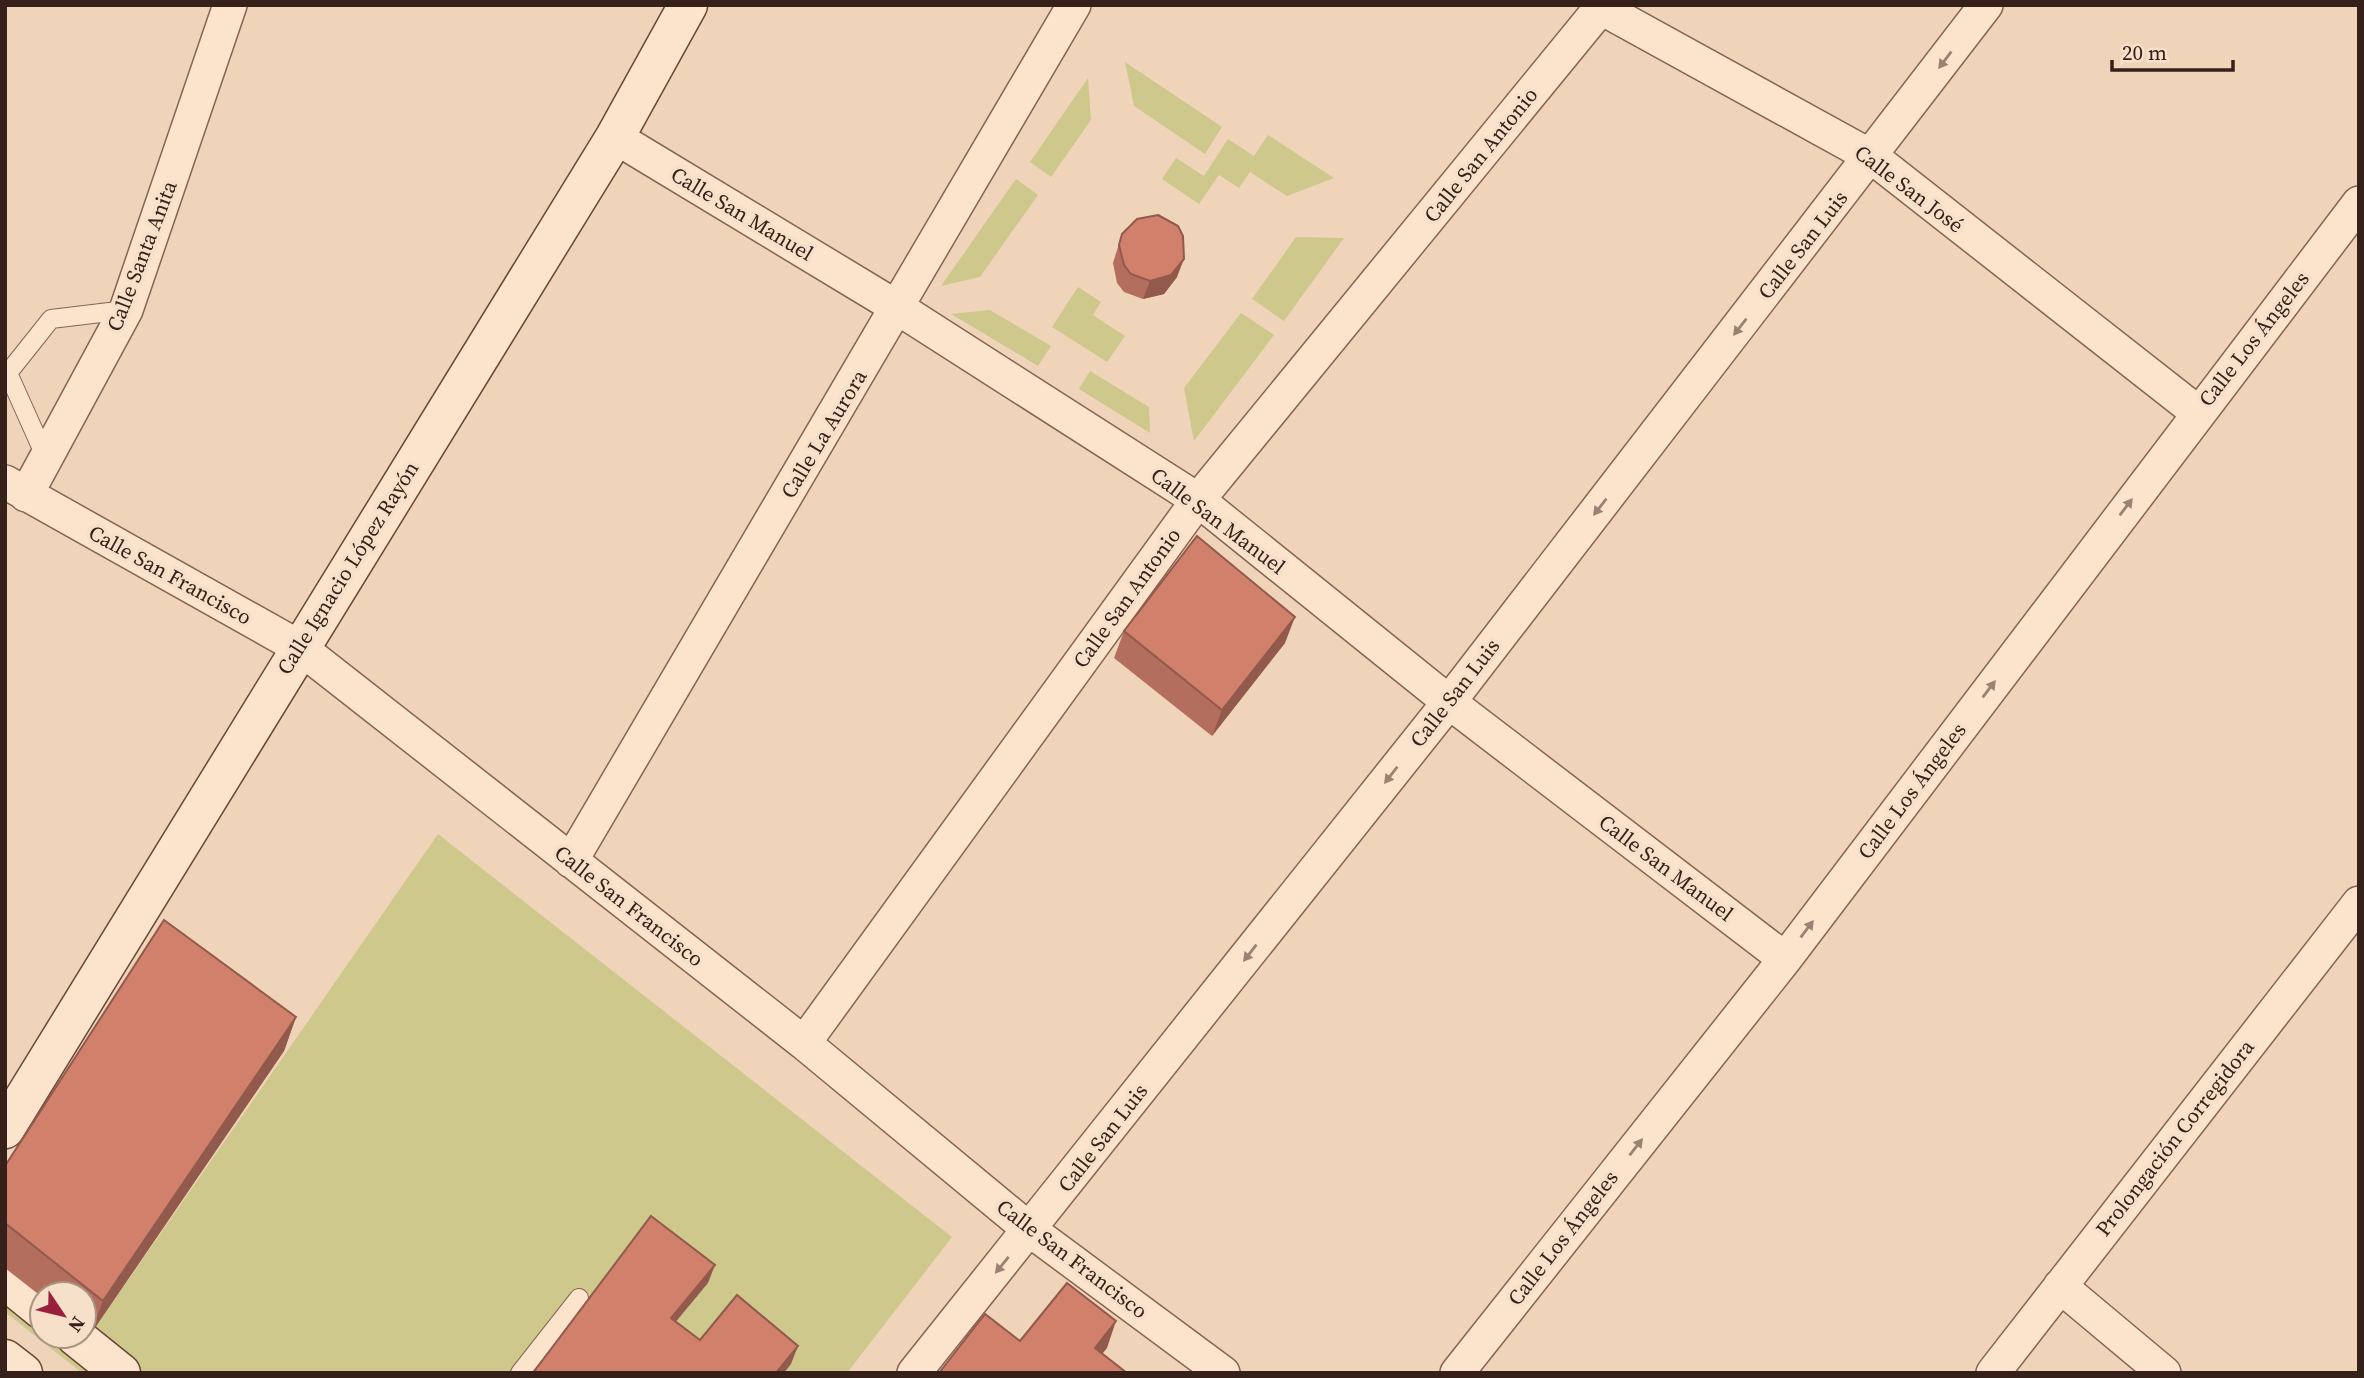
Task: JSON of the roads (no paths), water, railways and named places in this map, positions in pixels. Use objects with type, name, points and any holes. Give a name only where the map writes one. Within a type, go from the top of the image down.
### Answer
[{"type":"main road","name":"Calle Ignacio López Rayón","points":[[5,1129],[615,136],[688,5]]},
{"type":"main road","points":[[5,1280],[28,1299]]},
{"type":"main road","points":[[92,1350],[121,1373]]},
{"type":"main road","points":[[5,1359],[23,1373]]},
{"type":"street","name":"Calle Santa Anita","points":[[16,488],[46,458],[126,310],[230,5]]},
{"type":"street","name":"Calle La Aurora","points":[[571,861],[1074,5]]},
{"type":"street","name":"Calle San Luis","points":[[914,1373],[1449,702],[1872,157],[1986,5]]},
{"type":"street","name":"Calle San José","points":[[1600,6],[1872,157],[2197,412]]},
{"type":"street","name":"Calle San Antonio","points":[[804,1043],[1198,500],[1600,6]]},
{"type":"street","name":"Calle San Manuel","points":[[615,136],[898,308],[1198,500],[1449,702],[1785,959]]},
{"type":"street","name":"Calle Los Ángeles","points":[[1457,1373],[1785,959],[2197,412],[2359,203]]},
{"type":"street","name":"Calle San Francisco","points":[[16,488],[299,647],[804,1043],[1030,1230],[1223,1373]]},
{"type":"street","name":"Prolongación Corregidora","points":[[1993,1373],[2359,903]]},
{"type":"street","points":[[2060,1286],[2164,1373]]},
{"type":"lane","points":[[46,458],[7,373],[51,318],[126,310]]},
{"type":"lane","points":[[520,1373],[579,1298]]}]
